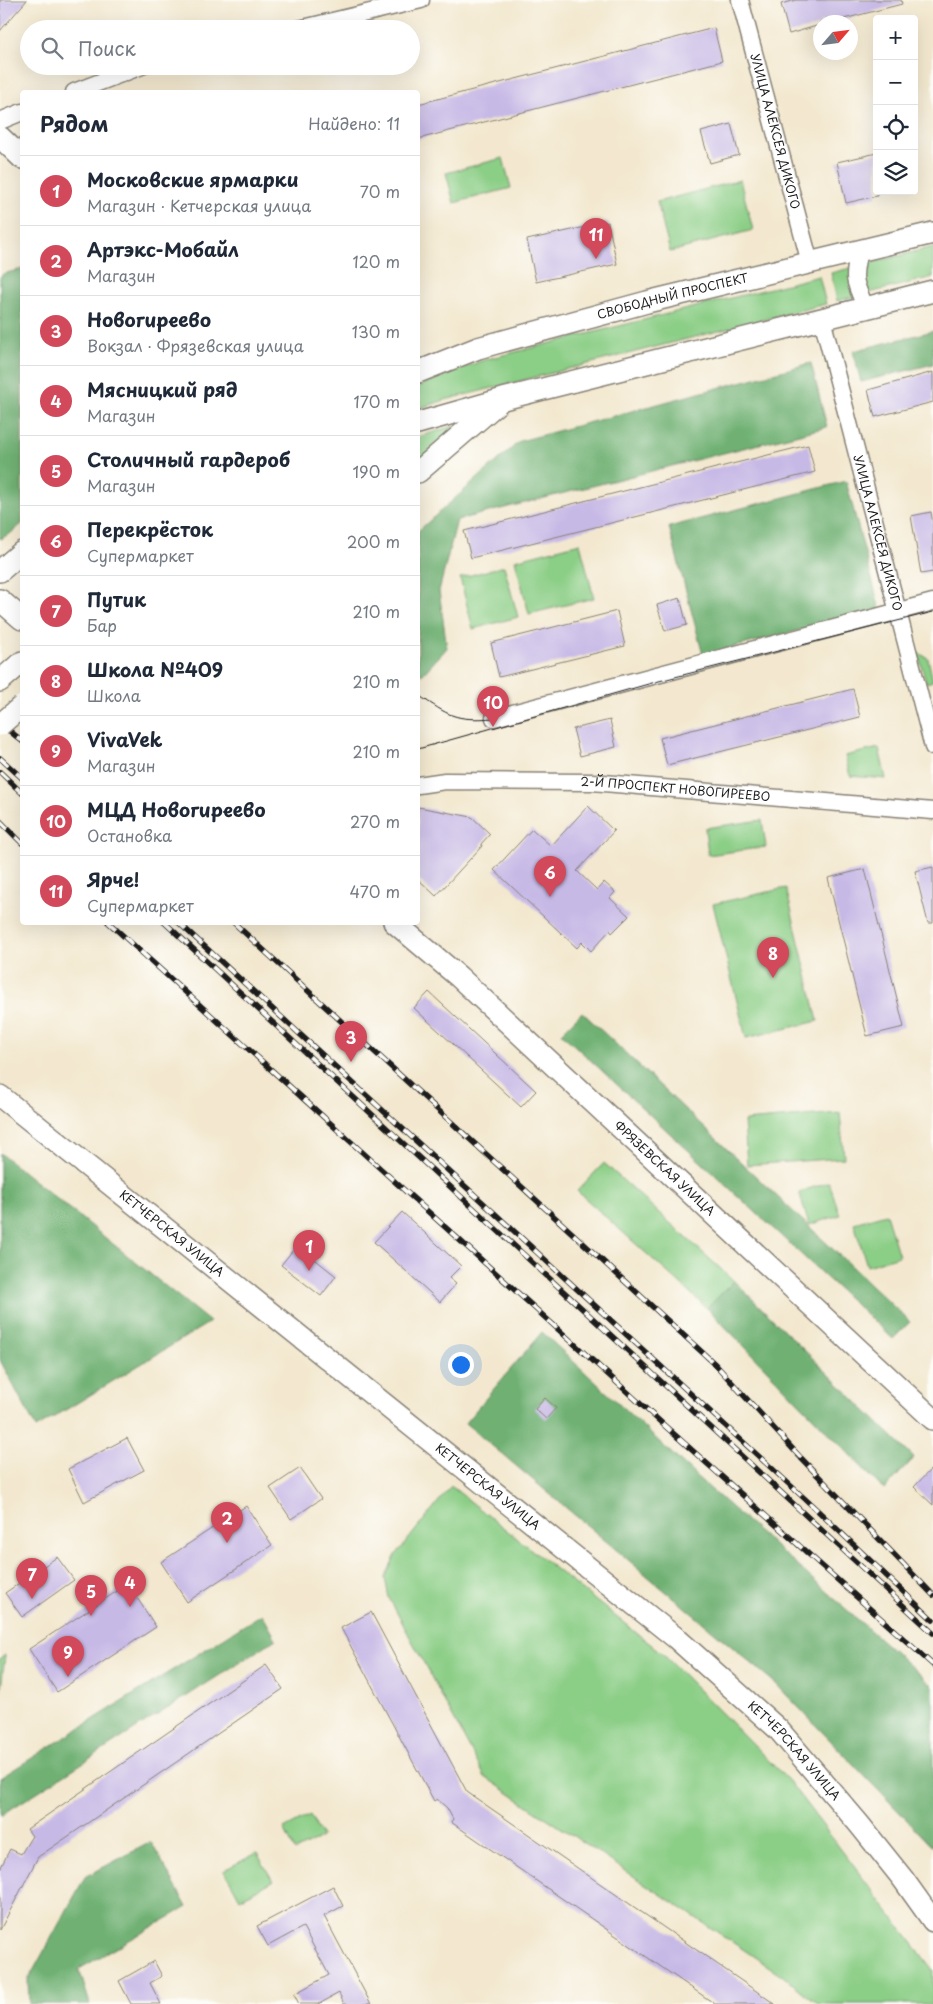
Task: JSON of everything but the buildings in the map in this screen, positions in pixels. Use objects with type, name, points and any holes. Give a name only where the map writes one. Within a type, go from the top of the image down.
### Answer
[{"type":"main road","points":[[0,137],[20,156]]},
{"type":"main road","name":"СВОБОДНЫЙ ПРОСПЕКТ","points":[[420,371],[478,348],[647,302],[933,232]]},
{"type":"main road","points":[[420,422],[503,399],[933,291]]},
{"type":"main road","points":[[420,364],[478,348]]},
{"type":"main road","points":[[420,470],[503,399]]},
{"type":"main road","points":[[0,571],[20,554]]},
{"type":"main road","points":[[0,600],[20,617]]},
{"type":"main road","points":[[0,681],[20,664]]},
{"type":"main road","points":[[0,725],[20,708]]},
{"type":"main road","name":"ФРЯЗЕВСКАЯ УЛИЦА","points":[[398,925],[459,977],[933,1419]]},
{"type":"main road","name":"КЕТЧЕРСКАЯ УЛИЦА","points":[[0,1096],[676,1638],[778,1729],[859,1824],[903,1879],[933,1921]]},
{"type":"street","points":[[337,20],[421,0]]},
{"type":"street","name":"УЛИЦА АЛЕКСЕЯ ДИКОГО","points":[[740,0],[810,263]]},
{"type":"street","points":[[79,90],[118,75]]},
{"type":"street","points":[[0,121],[20,113]]},
{"type":"street","points":[[859,251],[854,272],[856,286],[866,308]]},
{"type":"street","name":"УЛИЦА АЛЕКСЕЯ ДИКОГО","points":[[822,319],[933,748]]},
{"type":"street","points":[[494,718],[933,602]]},
{"type":"street","name":"2-Й ПРОСПЕКТ НОВОГИРЕЕВО","points":[[420,785],[445,781],[592,782],[933,811]]},
{"type":"green space","points":[[503,158],[511,188],[454,203],[446,173]]},
{"type":"green space","points":[[740,180],[753,230],[670,252],[657,202]]},
{"type":"green space","points":[[933,247],[933,277],[837,301],[831,273]]},
{"type":"green space","points":[[20,270],[20,526],[0,539],[0,277],[3,274]]},
{"type":"green space","points":[[819,276],[826,304],[445,400],[420,408],[420,386],[487,359]]},
{"type":"green space","points":[[933,331],[933,364],[861,382],[853,351]]},
{"type":"green space","points":[[811,363],[827,427],[457,520],[439,591],[447,648],[422,675],[420,674],[420,529],[520,441]]},
{"type":"green space","points":[[453,426],[455,429],[420,460],[420,436]]},
{"type":"green space","points":[[846,481],[880,610],[703,655],[669,527]]},
{"type":"green space","points":[[580,543],[594,598],[529,614],[515,560]]},
{"type":"green space","points":[[504,566],[518,617],[473,629],[460,578]]},
{"type":"green space","points":[[918,653],[928,658],[933,681],[926,683]]},
{"type":"green space","points":[[879,748],[886,779],[850,776],[845,756]]},
{"type":"green space","points":[[762,820],[766,847],[708,855],[705,828]]},
{"type":"green space","points":[[786,888],[818,1021],[746,1038],[713,904]]},
{"type":"green space","points":[[582,1012],[910,1322],[893,1339],[561,1033]]},
{"type":"green space","points":[[840,1113],[844,1158],[747,1165],[744,1121]]},
{"type":"green space","points":[[0,1153],[210,1322],[36,1428],[0,1360]]},
{"type":"green space","points":[[604,1163],[734,1281],[707,1308],[577,1191]]},
{"type":"green space","points":[[829,1182],[840,1215],[809,1225],[799,1192]]},
{"type":"green space","points":[[886,1214],[899,1256],[867,1266],[854,1223]]},
{"type":"green space","points":[[734,1281],[914,1458],[884,1490],[707,1308]]},
{"type":"green space","points":[[542,1332],[697,1477],[933,1686],[933,1847],[775,1683],[465,1423]]},
{"type":"green space","points":[[451,1486],[663,1654],[788,1780],[933,1970],[933,2004],[818,2004],[783,1976],[485,1777],[389,1598],[385,1578],[395,1556]]},
{"type":"green space","points":[[262,1614],[276,1639],[0,1816],[0,1778]]},
{"type":"green space","points":[[5,1655],[0,1698],[0,1658]]},
{"type":"green space","points":[[310,1815],[322,1837],[295,1851],[284,1829]]},
{"type":"green space","points":[[151,1842],[187,1907],[79,1969],[90,2004],[29,2004],[28,1980],[85,1877]]},
{"type":"green space","points":[[257,1853],[273,1881],[240,1899],[224,1870]]},
{"type":"tram line","points":[[420,748],[659,681],[933,612]]},
{"type":"tram line","points":[[420,696],[438,708],[461,718],[494,718]]},
{"type":"railway","points":[[0,723],[20,739]]},
{"type":"railway","points":[[0,758],[20,776]]},
{"type":"railway","points":[[0,772],[20,791]]},
{"type":"railway","points":[[0,821],[20,841]]},
{"type":"railway","points":[[111,925],[665,1426],[933,1665]]},
{"type":"railway","points":[[167,925],[933,1633]]},
{"type":"railway","points":[[181,925],[816,1509],[933,1620]]},
{"type":"railway","points":[[236,925],[715,1364],[801,1458],[933,1595]]},
{"type":"place","name":"Ярче!","points":[[596,259]]},
{"type":"place","name":"МЦД Новогиреево","points":[[493,727]]},
{"type":"place","name":"Перекрёсток","points":[[550,897]]},
{"type":"place","name":"Школа №409","points":[[773,978]]},
{"type":"place","name":"Новогиреево","points":[[351,1062]]},
{"type":"place","name":"Московские ярмарки","points":[[309,1271]]},
{"type":"place","name":"Артэкс-Мобайл","points":[[227,1543]]},
{"type":"place","name":"Путик","points":[[32,1599]]},
{"type":"place","name":"Мясницкий ряд","points":[[130,1607]]},
{"type":"place","name":"Столичный гардероб","points":[[91,1616]]},
{"type":"place","name":"VivaVek","points":[[68,1677]]}]
